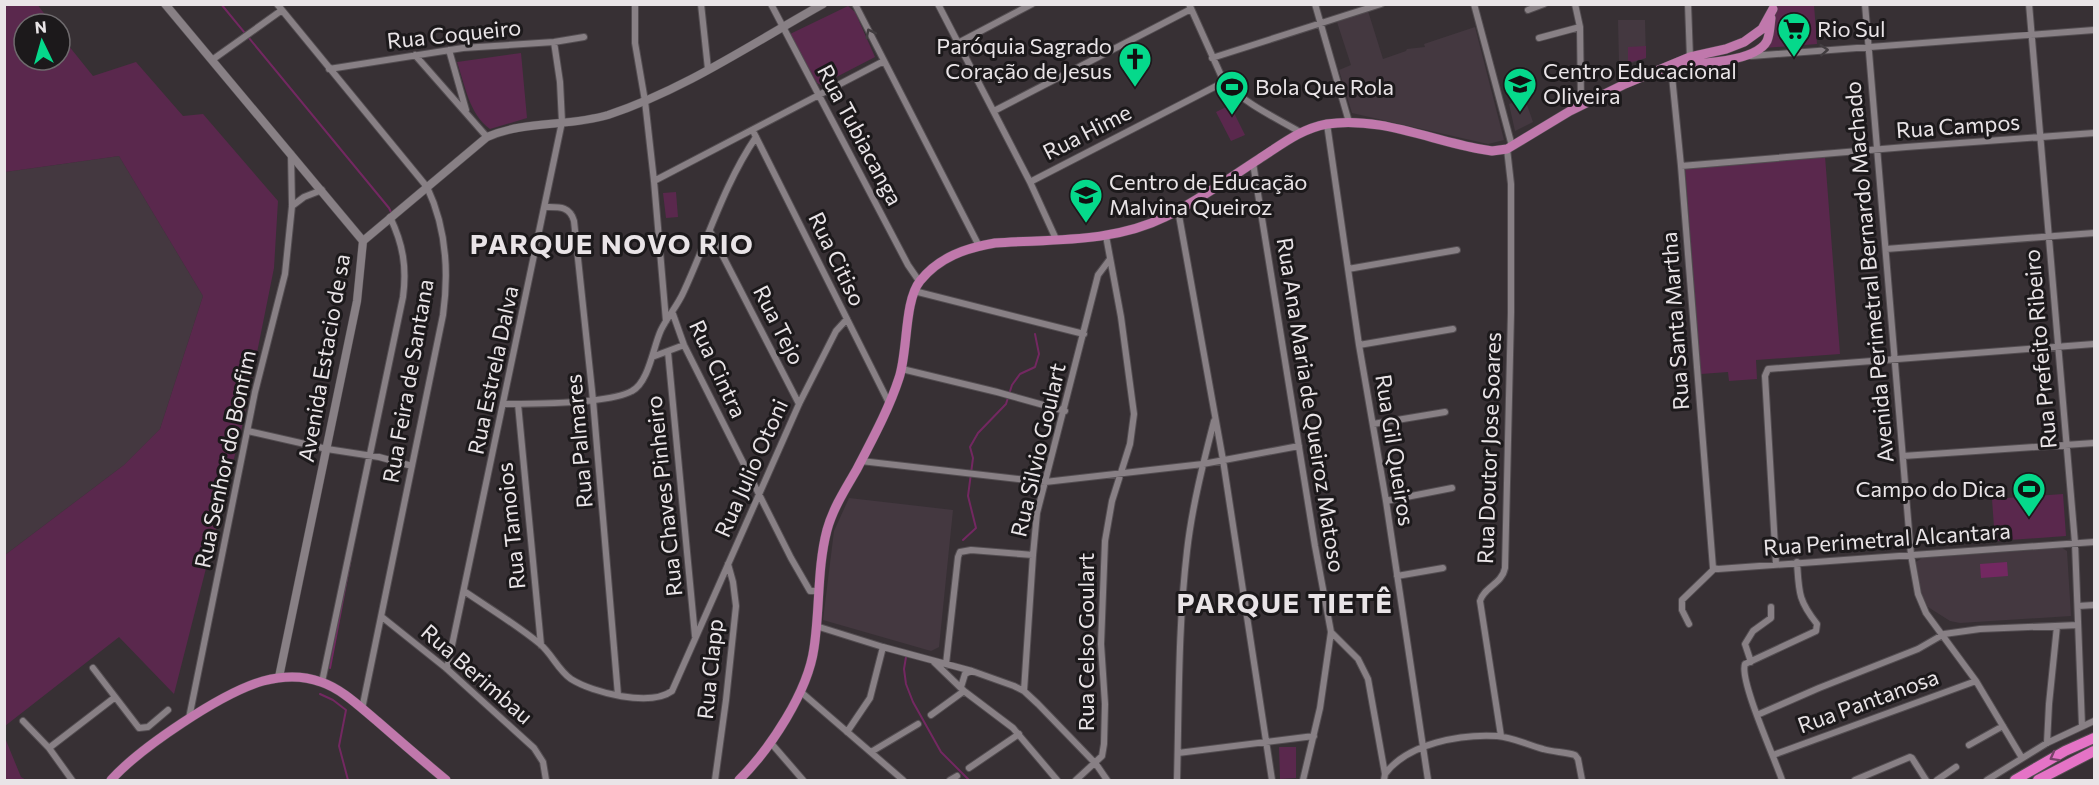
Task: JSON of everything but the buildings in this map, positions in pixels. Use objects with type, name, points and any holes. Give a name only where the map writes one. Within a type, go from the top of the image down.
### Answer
[{"type":"highway","points":[[2015,780],[2065,751],[2094,738]]},
{"type":"highway","points":[[2038,780],[2094,751]]},
{"type":"main road","points":[[1690,61],[1749,56],[1762,47],[1767,40],[1774,7]]},
{"type":"main road","points":[[739,780],[771,743],[808,676],[812,660],[818,591],[827,529],[834,509],[861,461],[889,403],[902,369],[908,318],[914,291],[919,281],[932,268],[959,252],[979,246],[1106,236],[1148,225],[1178,210],[1300,132],[1327,124],[1349,122],[1383,126],[1492,151],[1510,147],[1598,97],[1674,65],[1744,42],[1758,33],[1774,7]]},
{"type":"main road","points":[[1726,49],[1728,59]]},
{"type":"main road","points":[[111,780],[134,758],[189,719],[238,691],[279,677],[307,678],[322,682],[362,709],[446,780]]},
{"type":"street","name":"Avenida Estacio de sa","points":[[165,4],[363,240],[357,301],[279,677]]},
{"type":"street","points":[[635,4],[635,44],[645,101],[666,322]]},
{"type":"street","points":[[635,14],[641,4]]},
{"type":"street","points":[[701,4],[708,69]]},
{"type":"street","name":"Rua Tubiacanga","points":[[771,4],[908,265],[919,281]]},
{"type":"street","points":[[363,240],[487,137],[512,128],[596,118],[645,101],[708,69],[823,4]]},
{"type":"street","points":[[855,4],[979,246]]},
{"type":"street","points":[[938,4],[1030,182],[1056,239]]},
{"type":"street","points":[[958,43],[1032,4]]},
{"type":"street","points":[[1315,4],[1349,122]]},
{"type":"street","points":[[1212,58],[1381,4]]},
{"type":"street","name":"Rua Doutor Jose Soares","points":[[1474,4],[1510,147],[1511,313],[1505,572],[1501,579],[1482,594],[1480,601],[1501,736]]},
{"type":"street","points":[[1528,10],[1544,4]]},
{"type":"street","points":[[1575,4],[1580,27],[1581,105]]},
{"type":"street","points":[[1688,4],[1690,61]]},
{"type":"street","name":"Avenida Perimetral Bernardo Machado","points":[[1865,4],[1915,584],[1921,603],[1976,681],[2022,758]]},
{"type":"street","name":"Rua Prefeito Ribeiro","points":[[2029,4],[2075,543],[2082,726]]},
{"type":"street","points":[[212,60],[280,7]]},
{"type":"street","name":"Rua Feira de Santana","points":[[280,7],[428,187],[442,226],[446,286],[436,351],[362,709]]},
{"type":"street","points":[[994,111],[1190,7],[1224,82],[1260,110],[1300,132]]},
{"type":"street","points":[[1539,38],[1580,27]]},
{"type":"street","points":[[1749,56],[2094,30]]},
{"type":"street","name":"Rua Coqueiro","points":[[329,69],[448,50],[554,42],[584,37]]},
{"type":"street","name":"Rua Estrela Dalva","points":[[447,669],[546,207],[562,122],[560,82],[554,42]]},
{"type":"street","points":[[448,50],[467,113]]},
{"type":"street","points":[[415,55],[487,137]]},
{"type":"street","points":[[654,182],[754,134],[884,61]]},
{"type":"street","name":"Rua Santa Martha","points":[[1674,65],[1712,565],[1716,569]]},
{"type":"street","name":"Rua Hime","points":[[1030,182],[1224,82]]},
{"type":"street","name":"Rua Gil Queiros","points":[[1327,124],[1359,345],[1386,501],[1428,780]]},
{"type":"street","name":"Rua Campos","points":[[1681,166],[2094,133]]},
{"type":"street","points":[[504,404],[593,400],[630,392],[636,388],[666,322],[673,314],[754,134]]},
{"type":"street","name":"Rua Citiso","points":[[754,134],[889,403]]},
{"type":"street","name":"Rua Senhor do Bonfim","points":[[189,719],[255,392],[285,274],[292,206],[291,154]]},
{"type":"street","name":"Rua Ana Maria de Queiroz Matoso","points":[[1253,163],[1331,632],[1326,676],[1304,780]]},
{"type":"street","points":[[292,206],[304,196],[322,190]]},
{"type":"street","name":"Rua Palmares","points":[[546,207],[564,207],[573,216],[583,289],[618,695]]},
{"type":"street","points":[[1178,210],[1223,460],[1272,780]]},
{"type":"street","points":[[322,682],[405,282],[403,250],[390,217]]},
{"type":"street","name":"Rua Tejo","points":[[710,231],[799,404]]},
{"type":"street","points":[[1886,249],[2094,233]]},
{"type":"street","name":"Rua Celso Goulart","points":[[1096,764],[1102,756],[1105,727],[1101,654],[1105,541],[1112,501],[1133,429],[1134,402],[1106,236]]},
{"type":"street","points":[[1348,269],[1457,250]]},
{"type":"street","name":"Rua Silvio Goulart","points":[[1024,691],[1035,526],[1098,275],[1110,259]]},
{"type":"street","points":[[914,291],[1084,334]]},
{"type":"street","name":"Rua Cintra","points":[[673,314],[684,345],[802,578],[810,591],[818,591]]},
{"type":"street","name":"Rua Julio Otoni","points":[[464,591],[541,645],[570,678],[580,684],[618,695],[650,699],[672,692],[799,404],[836,331],[847,319]]},
{"type":"street","points":[[1359,345],[1453,329]]},
{"type":"street","points":[[1776,564],[1765,375],[1768,369],[2094,344]]},
{"type":"street","points":[[652,357],[684,345]]},
{"type":"street","name":"Rua Chaves Pinheiro","points":[[668,352],[696,637]]},
{"type":"street","points":[[902,369],[1014,396],[1065,411]]},
{"type":"street","name":"Rua Tamoios","points":[[518,404],[541,645]]},
{"type":"street","points":[[1373,424],[1445,412]]},
{"type":"street","points":[[1177,780],[1179,682],[1186,559],[1203,464],[1215,420]]},
{"type":"street","points":[[248,431],[327,449],[370,455],[412,466]]},
{"type":"street","points":[[1903,456],[2094,443]]},
{"type":"street","points":[[861,461],[1045,482],[1203,464],[1299,446]]},
{"type":"street","points":[[1386,501],[1452,488]]},
{"type":"street","name":"Rua Perimetral Alcantara","points":[[1716,569],[2094,542]]},
{"type":"street","points":[[946,664],[960,552],[965,550],[1032,555]]},
{"type":"street","points":[[1782,780],[1745,685],[1743,668],[1748,663],[1816,631],[1817,624],[1801,601],[1797,562]]},
{"type":"street","name":"Rua Clapp","points":[[715,780],[736,606],[728,563]]},
{"type":"street","points":[[1397,576],[1443,568]]},
{"type":"street","points":[[1689,624],[1682,610],[1682,600],[1716,569]]},
{"type":"street","points":[[2078,606],[2094,604]]},
{"type":"street","points":[[1748,663],[1745,644],[1753,632],[1771,618],[1771,607]]},
{"type":"street","name":"Rua Berimbau","points":[[382,617],[447,669],[534,748],[543,762],[546,780]]},
{"type":"street","points":[[1757,715],[1918,649],[1944,634],[1980,629],[2078,625]]},
{"type":"street","points":[[816,626],[972,671],[1024,691],[1096,764],[1107,780]]},
{"type":"street","points":[[2047,742],[2057,626]]},
{"type":"street","points":[[1331,632],[1358,659],[1368,679],[1373,694],[1384,777]]},
{"type":"street","points":[[847,732],[870,698],[883,647]]},
{"type":"street","points":[[931,659],[962,689],[1008,723],[1057,780]]},
{"type":"street","points":[[93,668],[139,729],[148,727],[168,710]]},
{"type":"street","points":[[931,715],[962,689],[965,674],[972,671]]},
{"type":"street","name":"Rua Pantanosa","points":[[1773,754],[1976,681]]},
{"type":"street","points":[[801,692],[903,780]]},
{"type":"street","points":[[50,748],[114,698]]},
{"type":"street","points":[[23,721],[50,748],[72,780]]},
{"type":"street","points":[[1987,780],[2047,742],[2094,721]]},
{"type":"street","points":[[871,752],[918,724]]},
{"type":"street","points":[[1969,745],[2003,726]]},
{"type":"street","points":[[969,768],[1019,734]]},
{"type":"street","points":[[1178,753],[1314,736]]},
{"type":"street","points":[[1384,777],[1396,762],[1424,748],[1449,740],[1501,736],[1549,751],[1573,754],[1578,759],[1582,780]]},
{"type":"street","points":[[771,743],[803,780]]},
{"type":"street","points":[[1855,780],[1908,757],[1912,758],[1926,780]]},
{"type":"street","points":[[1076,780],[1096,764]]},
{"type":"street","points":[[1937,780],[1956,767]]},
{"type":"street","points":[[950,780],[957,776]]},
{"type":"shaded area","points":[[37,4],[43,12],[12,12],[12,72],[72,72],[72,50],[93,76],[136,62],[183,116],[203,114],[278,201],[274,268],[242,427],[174,694],[119,637],[5,726],[5,555],[124,465],[160,429],[203,296],[119,156],[5,172],[5,5]]},
{"type":"shaded area","points":[[1777,5],[1814,5],[1817,44],[1764,48],[1769,39]]},
{"type":"shaded area","points":[[848,6],[855,12],[875,57],[821,85],[817,83],[790,34]]},
{"type":"shaded area","points":[[1368,11],[1383,59],[1407,49],[1425,47],[1424,44],[1475,27],[1504,140],[1488,144],[1352,113],[1339,70],[1351,65],[1337,22]]},
{"type":"shaded area","points":[[1618,20],[1645,20],[1646,58],[1632,63],[1619,63]]},
{"type":"shaded area","points":[[1646,46],[1646,58],[1628,63],[1628,47]]},
{"type":"shaded area","points":[[521,53],[527,118],[490,129],[472,107],[457,62]]},
{"type":"shaded area","name":"Centro Educacional Oliveira","points":[[1525,99],[1533,122],[1515,131],[1509,104]]},
{"type":"shaded area","points":[[1230,105],[1245,135],[1231,141],[1216,112]]},
{"type":"shaded area","points":[[119,156],[203,296],[160,429],[124,465],[5,555],[5,172]]},
{"type":"shaded area","points":[[1825,156],[1840,354],[1756,360],[1757,379],[1729,381],[1728,372],[1701,374],[1685,167]]},
{"type":"shaded area","points":[[676,192],[678,217],[666,218],[663,193]]},
{"type":"shaded area","name":"Campo do Dica","points":[[2063,494],[2066,536],[1995,541],[1992,499]]},
{"type":"shaded area","points":[[849,498],[953,510],[939,647],[931,651],[823,620],[834,531]]},
{"type":"shaded area","points":[[2062,548],[2067,551],[2071,616],[1960,623],[1950,621],[1928,607],[1922,595],[1916,562],[1922,558]]},
{"type":"shaded area","points":[[2007,562],[2008,576],[1981,578],[1980,564]]},
{"type":"shaded area","points":[[5,738],[21,777],[26,780],[5,780]]},
{"type":"shaded area","points":[[1279,747],[1296,747],[1296,778],[1280,779]]},
{"type":"waterway","points":[[221,4],[392,214]]},
{"type":"waterway","points":[[963,540],[976,528],[968,496],[973,458],[970,447],[978,433],[1006,404],[1012,385],[1020,374],[1035,367],[1039,354],[1035,334]]},
{"type":"waterway","points":[[330,668],[351,557]]},
{"type":"waterway","points":[[906,657],[904,669],[906,684],[913,702],[941,752],[969,780]]},
{"type":"waterway","points":[[320,694],[346,710],[339,746],[348,780]]},
{"type":"place","name":"Rio Sul","points":[[1794,58]]},
{"type":"place","name":"Paróquia Sagrado Coração de Jesus","points":[[1135,88]]},
{"type":"place","name":"Centro Educacional Oliveira","points":[[1520,113]]},
{"type":"place","name":"Bola Que Rola","points":[[1232,116]]},
{"type":"place","name":"Centro de Educação Malvina Queiroz","points":[[1086,224]]},
{"type":"place","name":"Campo do Dica","points":[[2029,518]]},
{"type":"district","name":"PARQUE NOVO RIO","points":[[612,244]]},
{"type":"district","name":"PARQUE TIETÊ","points":[[1285,603]]}]
